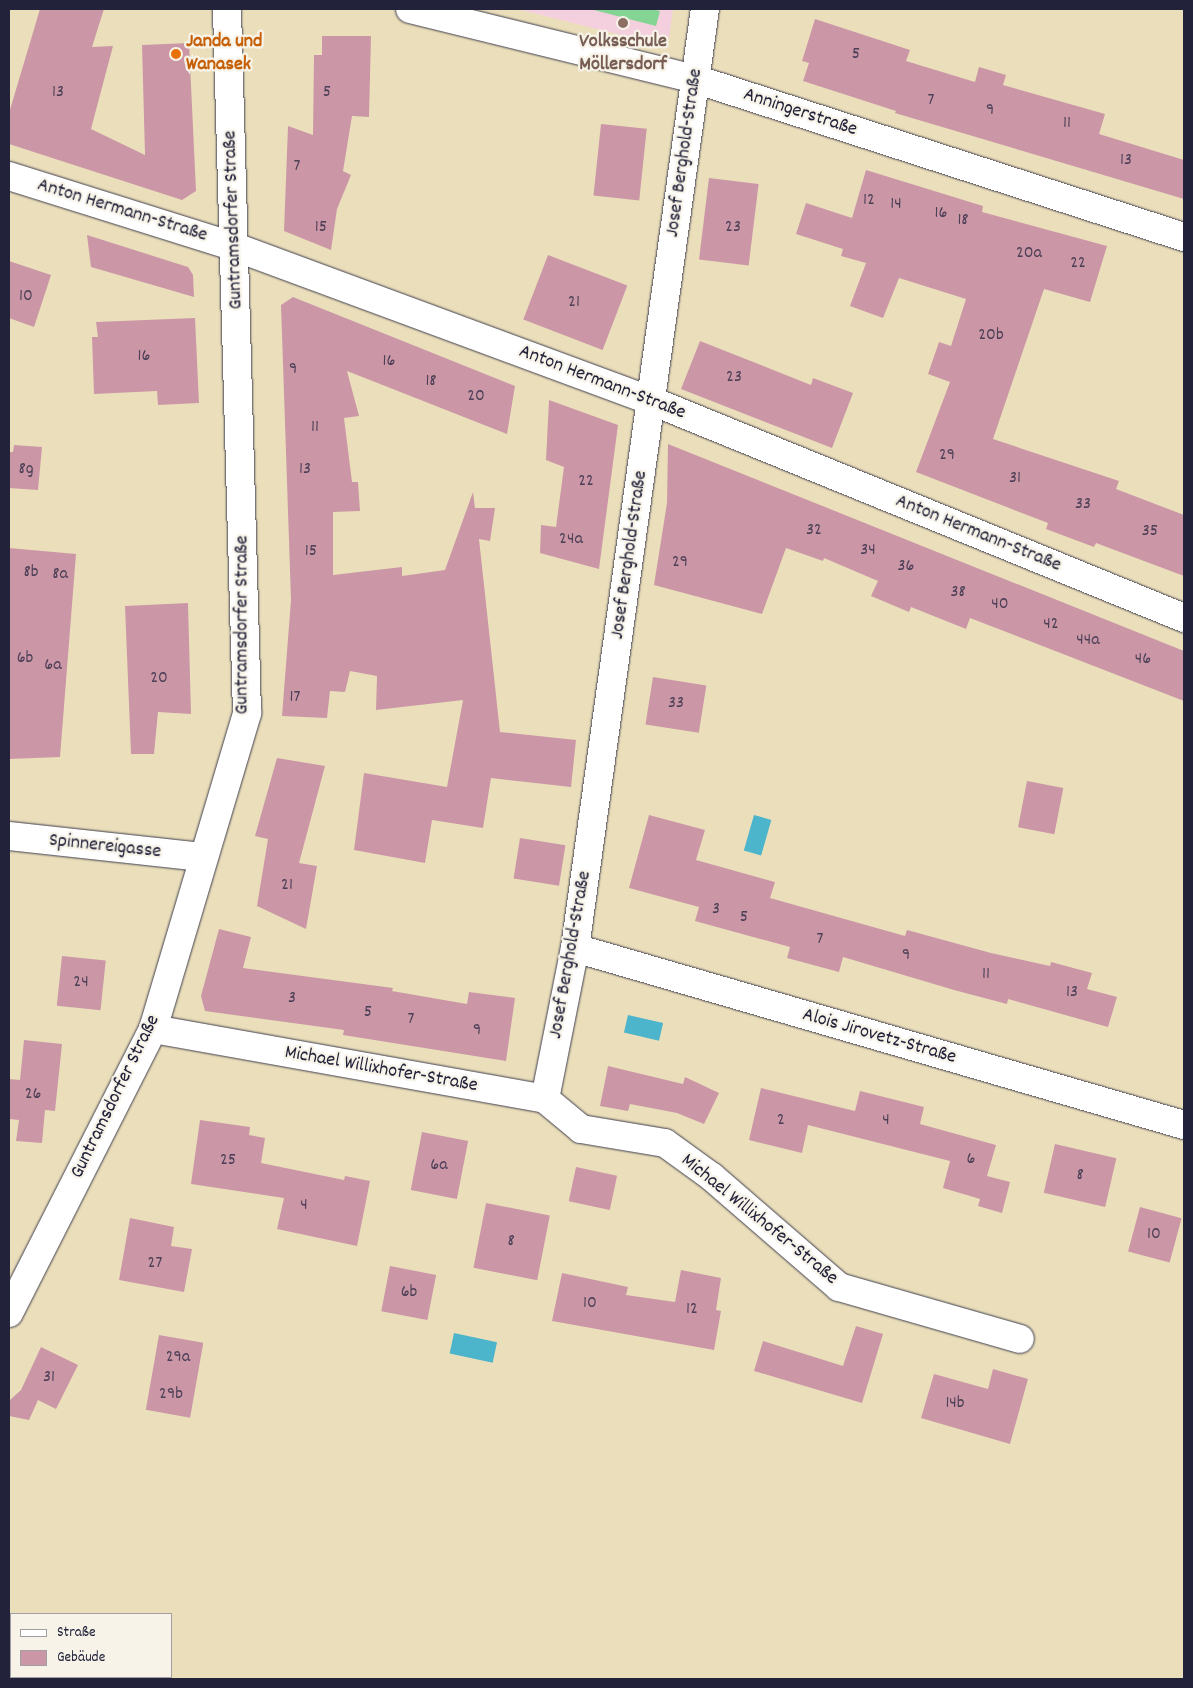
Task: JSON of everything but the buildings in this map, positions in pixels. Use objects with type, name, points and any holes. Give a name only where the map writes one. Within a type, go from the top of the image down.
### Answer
[{"type":"street","name":"Guntramsdorfer Straße","points":[[9,1311],[152,1029],[247,712],[235,247],[226,9]]},
{"type":"street","name":"Anningerstraße","points":[[410,9],[695,79],[1184,237]]},
{"type":"street","name":"Josef Berghold-Straße","points":[[545,1099],[574,948],[652,401],[704,9]]},
{"type":"street","name":"Anton Hermann-Straße","points":[[9,176],[235,247],[652,401],[1184,618]]},
{"type":"street","name":"Spinnereigasse","points":[[9,836],[202,857]]},
{"type":"street","name":"Alois Jirovetz-Straße","points":[[574,948],[1184,1125]]},
{"type":"street","name":"Michael Willixhofer-Straße","points":[[152,1029],[545,1099],[581,1129],[665,1143],[712,1177],[839,1287],[1020,1339]]},
{"type":"shaded area","name":"Volksschule Möllersdorf","points":[[517,9],[673,9],[669,38],[657,44]]},
{"type":"green space","points":[[590,9],[652,9],[660,11],[656,26]]},
{"type":"water","points":[[754,815],[771,820],[761,856],[744,851]]},
{"type":"water","points":[[628,1015],[663,1023],[659,1041],[624,1033]]},
{"type":"water","points":[[454,1333],[497,1342],[493,1363],[450,1354]]},
{"type":"place","name":"Volksschule Möllersdorf","points":[[623,23]]},
{"type":"place","name":"Janda und Wanasek","points":[[176,54]]}]
